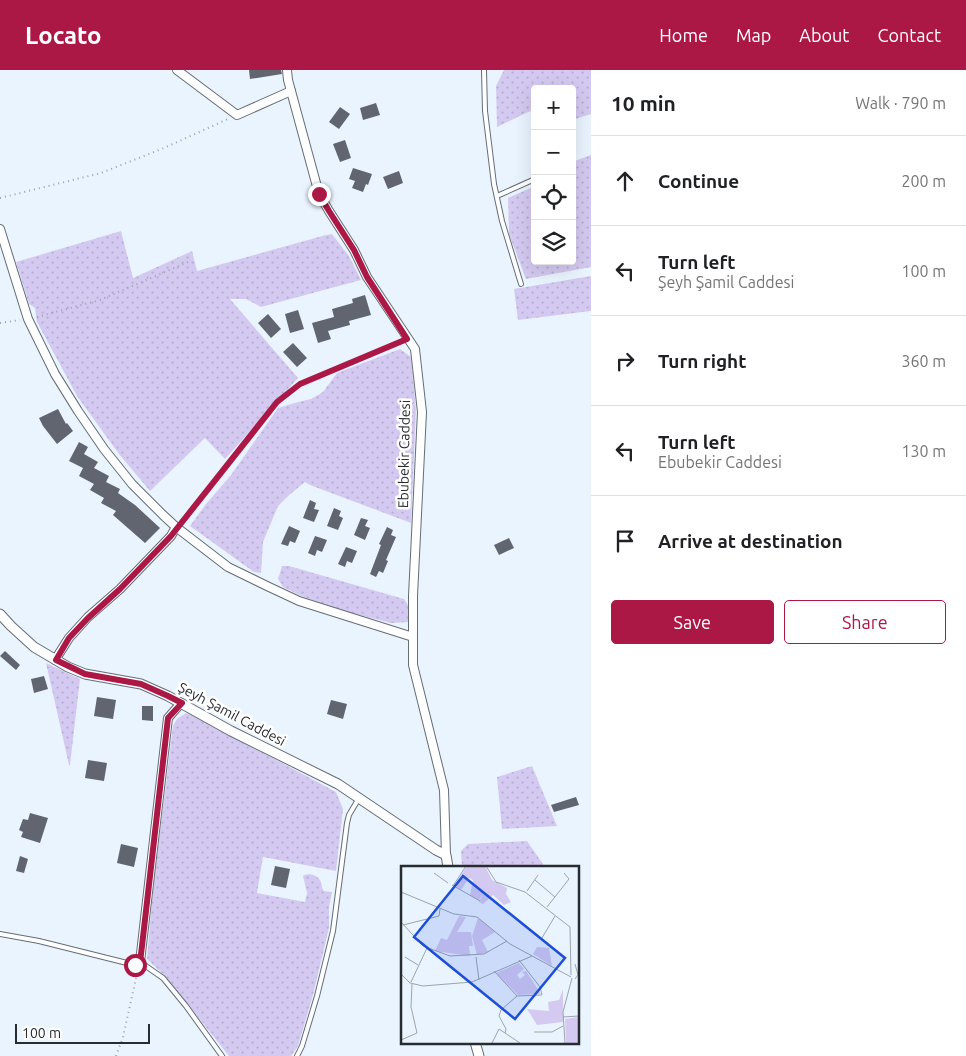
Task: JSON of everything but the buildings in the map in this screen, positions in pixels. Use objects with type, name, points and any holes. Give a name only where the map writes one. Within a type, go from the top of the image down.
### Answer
[{"type":"street","points":[[177,70],[237,115],[291,91]]},
{"type":"street","name":"Ebubekir Caddesi","points":[[286,70],[319,194],[354,250],[367,277],[415,349],[422,412],[413,596],[413,666],[444,790],[448,866]]},
{"type":"street","points":[[0,229],[28,319],[56,374],[104,449],[132,484],[162,515],[228,566],[267,586],[299,601],[413,637]]},
{"type":"street","points":[[56,660],[69,638],[120,589],[171,536],[176,527]]},
{"type":"street","name":"Şeyh Şamil Caddesi","points":[[0,614],[10,626],[34,646],[56,660],[85,674],[141,684],[182,703],[231,731],[338,784],[436,850],[446,854]]},
{"type":"street","points":[[140,962],[168,718],[182,703]]},
{"type":"lane","points":[[484,70],[486,111],[497,196],[502,221],[521,284]]},
{"type":"lane","points":[[497,196],[531,181]]},
{"type":"lane","points":[[297,1056],[302,1046],[317,996],[333,931],[347,823],[359,798]]},
{"type":"lane","points":[[0,934],[135,965],[140,962],[164,978],[222,1056]]},
{"type":"path","points":[[0,198],[101,173],[164,148],[237,115]]},
{"type":"path","points":[[0,323],[28,319],[100,300],[188,262]]},
{"type":"path","points":[[176,527],[277,402],[300,384],[407,339]]},
{"type":"path","points":[[116,1056],[123,1037],[140,962]]},
{"type":"shaded area","points":[[504,70],[591,70],[591,114],[576,119],[576,85],[531,85],[531,111],[497,127],[496,86]]},
{"type":"shaded area","points":[[591,155],[591,267],[526,279],[509,234],[508,198],[531,188],[531,265],[576,265],[576,161]]},
{"type":"shaded area","points":[[121,231],[133,278],[192,251],[197,271],[332,234],[349,256],[361,280],[261,307],[246,299],[230,299],[298,378],[225,459],[205,438],[150,491],[119,454],[77,396],[37,322],[35,308],[29,304],[16,262]]},
{"type":"shaded area","points":[[591,276],[591,311],[518,320],[514,289]]},
{"type":"shaded area","points":[[400,349],[411,357],[416,410],[411,523],[305,482],[278,506],[263,542],[261,573],[254,572],[190,526],[231,475],[278,408],[311,399],[323,392],[337,373]]},
{"type":"shaded area","points":[[282,566],[289,566],[404,599],[410,608],[409,622],[391,623],[340,610],[301,596],[283,587],[278,579]]},
{"type":"shaded area","points":[[46,663],[80,679],[70,765],[69,765]]},
{"type":"shaded area","points":[[186,713],[336,792],[343,809],[336,871],[263,857],[257,893],[305,902],[307,893],[303,876],[308,874],[314,875],[321,881],[324,891],[332,892],[329,907],[329,928],[313,995],[298,1046],[291,1056],[229,1056],[166,977],[147,959],[153,889],[173,726],[177,719]]},
{"type":"shaded area","points":[[532,766],[557,826],[502,829],[497,777]]},
{"type":"shaded area","points":[[527,841],[544,866],[462,866],[461,851],[468,844]]},
{"type":"route","points":[[135,965],[140,962],[168,718],[182,703],[141,684],[85,674],[56,660],[69,638],[171,536],[176,527],[277,402],[300,384],[407,339],[367,277],[354,250],[319,194]]}]
